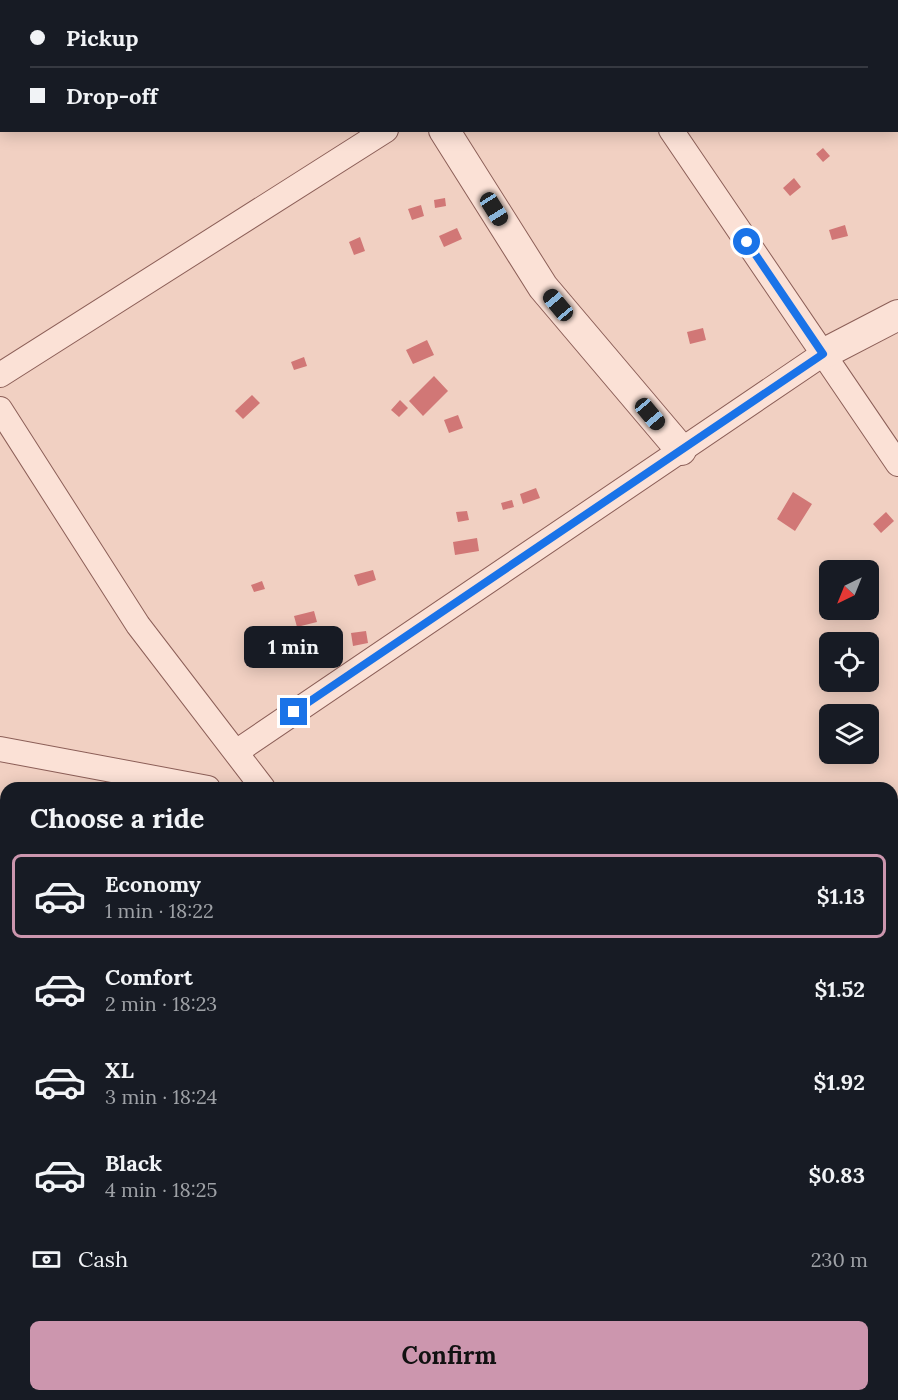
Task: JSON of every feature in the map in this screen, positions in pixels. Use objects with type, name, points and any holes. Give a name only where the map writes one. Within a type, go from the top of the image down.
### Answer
[{"type":"street","points":[[0,375],[383,132]]},
{"type":"street","points":[[445,132],[543,287],[681,450]]},
{"type":"street","points":[[672,132],[898,464]]},
{"type":"street","points":[[236,752],[823,354],[898,315]]},
{"type":"street","points":[[0,409],[138,625],[258,782]]},
{"type":"street","points":[[0,749],[176,782]]},
{"type":"building","points":[[823,148],[830,156],[823,162],[816,154]]},
{"type":"building","points":[[794,178],[801,187],[790,196],[783,188]]},
{"type":"building","points":[[445,198],[446,206],[435,208],[434,200]]},
{"type":"building","points":[[421,205],[424,216],[412,220],[408,209]]},
{"type":"building","points":[[845,225],[848,236],[832,240],[829,230]]},
{"type":"building","points":[[457,228],[462,239],[444,247],[439,236]]},
{"type":"building","points":[[360,237],[365,251],[354,255],[349,242]]},
{"type":"building","points":[[703,328],[706,340],[690,344],[687,332]]},
{"type":"building","points":[[427,340],[434,355],[413,364],[406,350]]},
{"type":"building","points":[[304,357],[307,366],[294,370],[291,362]]},
{"type":"building","points":[[434,376],[448,391],[423,416],[409,401]]},
{"type":"building","points":[[252,395],[260,403],[243,419],[235,411]]},
{"type":"building","points":[[400,400],[408,408],[399,417],[391,410]]},
{"type":"building","points":[[458,415],[463,428],[449,433],[444,420]]},
{"type":"building","points":[[536,488],[540,498],[523,504],[520,494]]},
{"type":"building","points":[[793,492],[812,504],[795,531],[777,519]]},
{"type":"building","points":[[512,500],[514,507],[503,510],[501,503]]},
{"type":"building","points":[[467,511],[469,520],[458,522],[456,512]]},
{"type":"building","points":[[886,512],[894,521],[881,533],[873,524]]},
{"type":"building","points":[[477,538],[479,551],[455,555],[453,542]]},
{"type":"building","points":[[373,570],[376,580],[358,586],[354,575]]},
{"type":"building","points":[[262,581],[265,589],[254,592],[251,585]]},
{"type":"building","points":[[314,611],[317,622],[297,627],[294,616]]},
{"type":"building","points":[[366,631],[368,643],[353,646],[351,633]]},
{"type":"route","points":[[294,712],[823,354],[747,242]]}]
